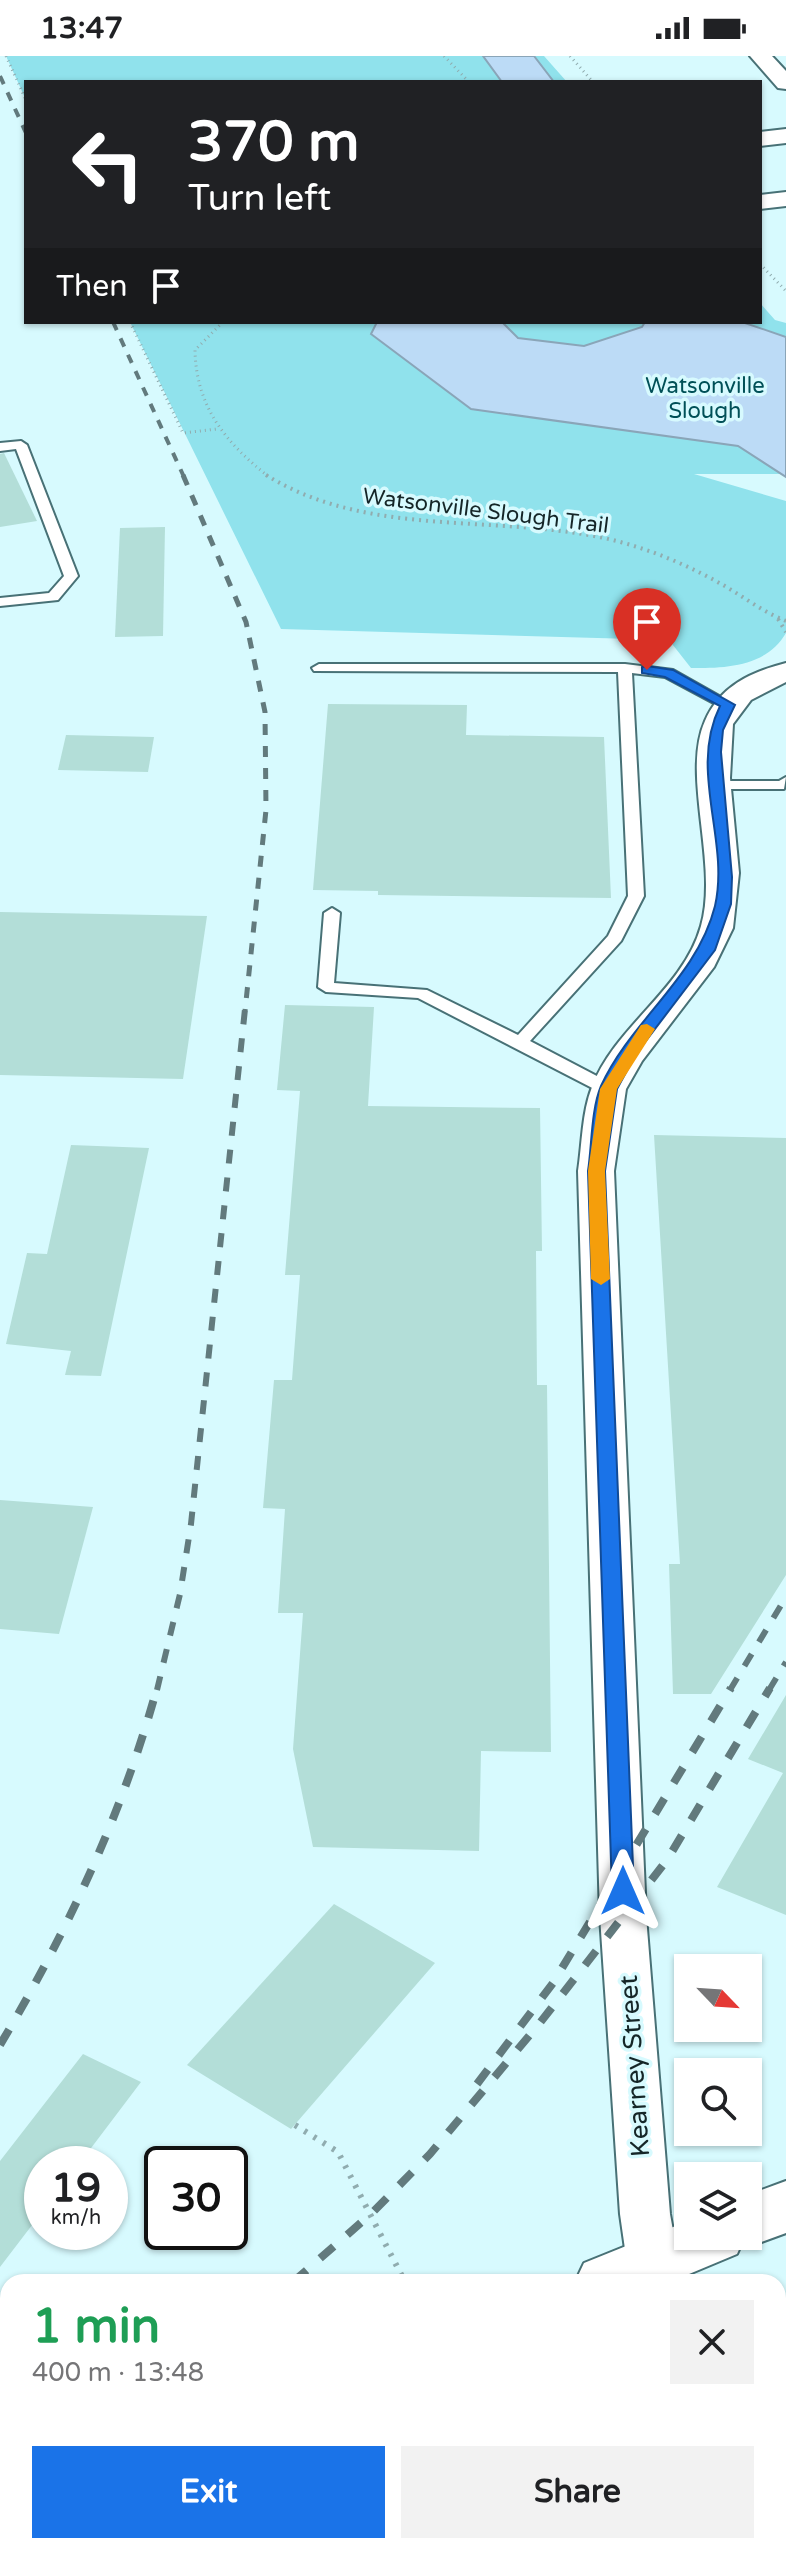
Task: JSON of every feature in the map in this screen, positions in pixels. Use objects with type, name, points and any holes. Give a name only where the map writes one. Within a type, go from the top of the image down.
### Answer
[{"type":"main road","points":[[762,2216],[786,2206]]},
{"type":"main road","points":[[645,2274],[690,2250]]},
{"type":"street","points":[[760,56],[784,81]]},
{"type":"street","points":[[762,82],[784,81]]},
{"type":"street","points":[[762,139],[786,136]]},
{"type":"street","points":[[762,202],[786,199]]},
{"type":"street","points":[[728,705],[749,688],[786,672]]},
{"type":"street","name":"Kearney Street","points":[[641,2274],[645,2214],[623,1916],[596,1171],[608,1089],[628,1053],[693,972],[717,926],[724,877],[715,730],[728,705]]},
{"type":"lane","points":[[0,447],[21,445],[71,576],[53,597],[0,602]]},
{"type":"lane","points":[[319,668],[625,668],[668,673],[728,705]]},
{"type":"lane","points":[[520,1042],[615,938],[636,896],[625,668]]},
{"type":"lane","points":[[716,785],[784,785],[786,781]]},
{"type":"lane","points":[[332,913],[326,987],[421,993],[608,1089]]},
{"type":"path","points":[[6,56],[24,96]]},
{"type":"path","points":[[444,56],[467,80]]},
{"type":"path","points":[[570,56],[591,80]]},
{"type":"path","points":[[762,266],[786,291]]},
{"type":"path","points":[[131,324],[183,433],[217,429]]},
{"type":"path","name":"Watsonville Slough Trail","points":[[221,324],[195,350],[194,364],[194,378],[217,429],[247,463],[305,497],[415,521],[538,529],[603,538],[670,558],[786,621]]},
{"type":"path","points":[[777,618],[786,632]]},
{"type":"path","points":[[295,2125],[338,2152],[401,2274]]},
{"type":"green space","points":[[6,56],[544,56],[565,80],[24,80],[24,96]]},
{"type":"green space","points":[[762,305],[775,320],[786,323],[786,474],[694,474],[786,501],[786,633],[768,653],[731,666],[691,668],[669,640],[281,629],[131,324],[762,324]]},
{"type":"shaded area","points":[[483,56],[534,56],[552,80],[501,80]]},
{"type":"shaded area","name":"Watsonville Slough","points":[[376,324],[504,324],[518,338],[584,346],[644,324],[748,324],[786,337],[786,477],[738,446],[471,409],[371,334]]},
{"type":"building","points":[[4,453],[37,521],[0,527],[0,454]]},
{"type":"building","points":[[165,527],[163,636],[115,637],[120,528]]},
{"type":"building","points":[[328,704],[467,705],[466,735],[604,737],[611,898],[378,895],[378,891],[313,890]]},
{"type":"building","points":[[66,735],[154,737],[148,772],[58,770]]},
{"type":"building","points":[[0,912],[207,916],[183,1079],[0,1075]]},
{"type":"building","points":[[285,1005],[374,1007],[368,1106],[540,1108],[542,1251],[536,1251],[537,1385],[547,1385],[551,1752],[481,1751],[479,1851],[313,1847],[293,1749],[303,1613],[278,1613],[285,1509],[263,1508],[274,1380],[292,1380],[300,1275],[285,1275],[300,1091],[277,1090]]},
{"type":"building","points":[[654,1135],[786,1138],[786,1575],[711,1694],[673,1694],[669,1564],[680,1564]]},
{"type":"building","points":[[71,1145],[149,1148],[101,1376],[65,1375],[71,1351],[6,1344],[27,1253],[47,1254]]},
{"type":"building","points":[[0,1500],[93,1507],[59,1634],[0,1629]]},
{"type":"building","points":[[786,1695],[786,1915],[717,1887],[783,1773],[748,1759]]},
{"type":"building","points":[[334,1904],[435,1963],[291,2129],[187,2065]]},
{"type":"building","points":[[83,2054],[141,2082],[93,2146],[24,2146],[24,2236],[0,2267],[0,2161]]},
{"type":"railway","points":[[0,76],[24,129]]},
{"type":"railway","points":[[114,324],[184,477]]},
{"type":"railway","points":[[183,475],[246,622],[265,712],[266,810],[245,1011]]},
{"type":"railway","points":[[157,1690],[180,1594],[191,1524],[245,1009]]},
{"type":"railway","points":[[730,1690],[786,1597]]},
{"type":"railway","points":[[769,1690],[786,1662]]},
{"type":"railway","points":[[0,2045],[70,1916],[110,1827],[157,1688]]},
{"type":"railway","points":[[477,2084],[553,1983],[731,1688]]},
{"type":"railway","points":[[302,2274],[371,2214],[430,2154],[539,2024],[667,1860],[770,1688]]},
{"type":"slow traffic","points":[[601,1279],[596,1171],[608,1089],[628,1053],[647,1029]]},
{"type":"route","points":[[623,1891],[596,1171],[608,1089],[628,1053],[693,972],[717,926],[723,904],[724,877],[715,730],[728,705],[668,673],[647,670]]}]
